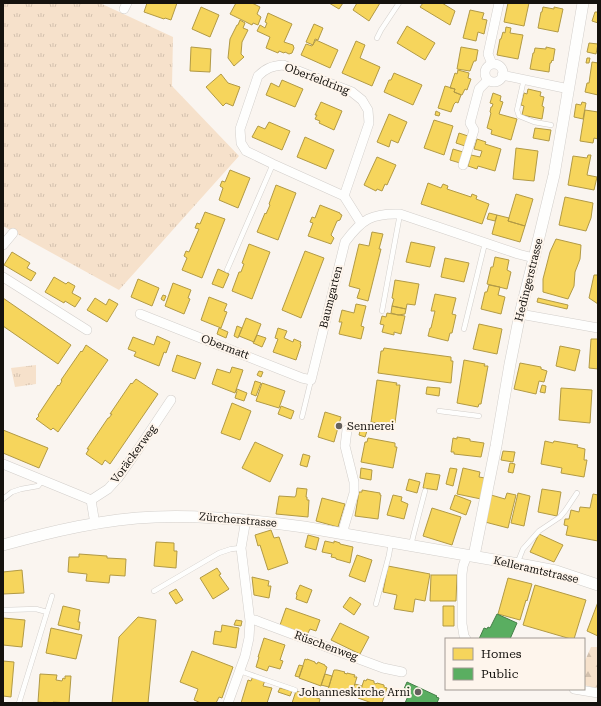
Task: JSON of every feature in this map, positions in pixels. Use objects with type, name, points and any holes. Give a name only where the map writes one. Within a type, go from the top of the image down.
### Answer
[{"type":"street","points":[[492,64],[488,54],[499,3]]},
{"type":"street","name":"Hedingerstrasse","points":[[471,556],[496,446],[520,314],[554,175],[583,3]]},
{"type":"street","points":[[492,64],[495,64],[500,66],[503,72],[502,74],[497,81],[494,82],[488,80],[485,75],[485,69],[492,64]]},
{"type":"street","name":"Oberfeldring","points":[[283,65],[352,92],[362,100],[368,110],[369,123],[344,196],[246,151],[240,143],[240,129],[258,76],[263,70],[272,66],[283,65]]},
{"type":"street","points":[[502,74],[569,89]]},
{"type":"street","points":[[463,165],[474,130],[470,123],[479,89],[488,80]]},
{"type":"street","points":[[344,196],[361,223]]},
{"type":"street","name":"Baumgarten","points":[[311,380],[345,242],[361,223],[372,216],[400,214],[534,258]]},
{"type":"street","points":[[3,245],[13,233]]},
{"type":"street","points":[[3,277],[87,330]]},
{"type":"street","name":"Obermatt","points":[[140,314],[302,378],[311,380]]},
{"type":"street","points":[[520,314],[598,328]]},
{"type":"street","name":"Voräckerweg","points":[[91,500],[108,489],[118,478],[171,400]]},
{"type":"street","points":[[344,534],[344,527],[354,493],[354,482],[345,446],[347,430]]},
{"type":"street","points":[[3,464],[91,500],[95,524]]},
{"type":"street","name":"Zürcherstrasse","points":[[3,545],[61,530],[95,524],[155,517],[194,516],[246,519],[304,527],[471,556]]},
{"type":"street","points":[[228,703],[245,656],[249,638],[250,621],[241,548],[246,519]]},
{"type":"street","points":[[465,638],[462,624],[462,574],[463,566],[471,556]]},
{"type":"street","name":"Kelleramtstrasse","points":[[471,556],[556,572],[598,585]]},
{"type":"street","name":"Rüschenweg","points":[[250,621],[255,620],[383,668],[402,672]]},
{"type":"street","points":[[580,690],[598,693]]},
{"type":"lane","points":[[377,38],[399,3]]},
{"type":"lane","points":[[524,79],[517,110],[519,116],[534,122],[551,125]]},
{"type":"lane","points":[[227,270],[273,164]]},
{"type":"lane","points":[[382,311],[400,214]]},
{"type":"lane","points":[[464,329],[485,243]]},
{"type":"lane","name":"Baumgarten","points":[[302,417],[311,380]]},
{"type":"lane","points":[[439,411],[479,416]]},
{"type":"lane","points":[[3,498],[12,492],[38,486],[42,480]]},
{"type":"lane","points":[[411,545],[425,491]]},
{"type":"lane","points":[[517,564],[523,549],[538,531],[560,517],[577,493]]},
{"type":"lane","points":[[376,604],[391,542]]},
{"type":"lane","points":[[154,591],[219,553],[231,549],[241,548]]},
{"type":"lane","points":[[19,703],[52,596]]},
{"type":"lane","points":[[3,610],[36,609],[47,612]]},
{"type":"lane","points":[[240,671],[295,690]]},
{"type":"green space","points":[[3,3],[100,3],[173,37],[172,86],[239,156],[119,290],[3,226]]},
{"type":"green space","points":[[36,365],[36,384],[15,387],[11,368]]},
{"type":"green space","points":[[591,647],[598,647],[598,689],[585,685],[585,661]]},
{"type":"building: Homes","points":[[147,3],[177,3],[171,20],[144,12]]},
{"type":"building: Homes","points":[[236,3],[252,3],[260,7],[257,14],[261,17],[258,25],[253,23],[252,25],[230,14]]},
{"type":"building: Homes","points":[[329,3],[343,3],[339,9]]},
{"type":"building: Homes","points":[[357,3],[380,3],[369,21],[353,10]]},
{"type":"building: Homes","points":[[423,3],[442,3],[455,11],[450,25],[420,7]]},
{"type":"building: Homes","points":[[508,3],[529,3],[524,26],[504,22]]},
{"type":"building: Homes","points":[[201,7],[219,15],[210,37],[192,29]]},
{"type":"building: Homes","points":[[543,7],[563,9],[558,32],[538,28]]},
{"type":"building: Homes","points":[[470,10],[484,13],[482,19],[487,20],[484,34],[478,32],[476,41],[463,38]]},
{"type":"building: Homes","points":[[595,12],[598,12],[598,23],[592,21]]},
{"type":"building: Homes","points":[[268,13],[292,24],[284,42],[293,45],[294,48],[292,53],[289,54],[279,51],[278,53],[266,48],[270,37],[257,31],[260,25],[265,28]]},
{"type":"building: Homes","points":[[240,20],[245,23],[243,28],[248,30],[242,42],[241,54],[244,57],[234,66],[228,58],[230,39]]},
{"type":"building: Homes","points":[[314,24],[323,28],[318,40],[315,39],[313,45],[306,42]]},
{"type":"building: Homes","points":[[407,26],[435,43],[425,60],[397,43]]},
{"type":"building: Homes","points":[[506,27],[511,28],[510,33],[523,35],[518,59],[497,55],[500,39],[503,32],[505,33]]},
{"type":"building: Homes","points":[[316,40],[338,50],[330,68],[301,55],[306,44],[312,46]]},
{"type":"building: Homes","points":[[356,41],[365,45],[360,58],[380,67],[372,86],[342,73]]},
{"type":"building: Homes","points":[[589,43],[598,44],[596,54],[587,52]]},
{"type":"building: Homes","points":[[191,47],[211,49],[210,72],[190,71]]},
{"type":"building: Homes","points":[[461,47],[478,50],[476,61],[474,61],[470,71],[457,69]]},
{"type":"building: Homes","points":[[546,47],[555,49],[553,61],[552,60],[550,63],[549,72],[530,69],[535,48],[546,49]]},
{"type":"building: Homes","points":[[587,58],[590,58],[589,63],[586,63]]},
{"type":"building: Homes","points":[[592,62],[598,63],[598,95],[585,92],[587,83],[589,83]]},
{"type":"building: Homes","points":[[458,70],[469,73],[468,78],[471,79],[467,90],[465,89],[462,95],[454,92],[455,89],[450,88],[455,73],[457,74]]},
{"type":"building: Homes","points":[[394,73],[422,85],[413,105],[384,92]]},
{"type":"building: Homes","points":[[221,74],[228,83],[240,87],[233,106],[226,103],[223,106],[206,87]]},
{"type":"building: Homes","points":[[282,80],[303,89],[295,107],[266,95],[271,83],[279,87]]},
{"type":"building: Homes","points":[[445,86],[455,89],[454,92],[461,95],[458,103],[456,102],[454,104],[451,112],[438,108]]},
{"type":"building: Homes","points":[[528,89],[541,92],[540,96],[544,97],[542,119],[522,115],[524,106],[521,105],[524,93],[527,94]]},
{"type":"building: Homes","points":[[493,93],[501,96],[500,101],[503,102],[499,114],[517,119],[511,140],[491,134],[492,130],[487,128],[491,107],[493,104],[490,103]]},
{"type":"building: Homes","points":[[321,102],[342,111],[334,130],[319,123],[320,121],[315,119],[317,115],[315,115]]},
{"type":"building: Homes","points":[[582,102],[586,103],[583,119],[574,117],[576,104],[581,105]]},
{"type":"building: Homes","points":[[585,110],[598,112],[598,139],[594,138],[593,143],[580,141]]},
{"type":"building: Homes","points":[[436,111],[440,113],[439,116],[435,115]]},
{"type":"building: Homes","points":[[389,114],[407,122],[398,143],[391,140],[389,147],[377,142]]},
{"type":"building: Homes","points":[[434,120],[453,126],[444,155],[424,148]]},
{"type":"building: Homes","points":[[269,122],[290,131],[282,150],[252,137],[258,126],[265,129]]},
{"type":"building: Homes","points":[[535,128],[551,130],[549,141],[533,138]]},
{"type":"building: Homes","points":[[459,133],[468,136],[465,146],[456,143]]},
{"type":"building: Homes","points":[[305,137],[334,150],[326,169],[297,157]]},
{"type":"building: Homes","points":[[477,139],[486,142],[485,144],[501,149],[495,171],[478,166],[477,169],[468,166],[471,155],[480,157],[482,151],[474,149]]},
{"type":"building: Homes","points":[[516,148],[538,151],[534,181],[513,179]]},
{"type":"building: Homes","points":[[453,149],[463,152],[460,163],[450,160]]},
{"type":"building: Homes","points":[[588,155],[591,155],[587,175],[597,177],[594,190],[568,185],[573,156],[587,158]]},
{"type":"building: Homes","points":[[377,157],[396,165],[387,185],[385,184],[382,191],[377,189],[376,191],[364,185]]},
{"type":"building: Homes","points":[[230,170],[250,178],[238,208],[219,200],[223,188],[220,186],[222,181],[225,182]]},
{"type":"building: Homes","points":[[428,183],[441,188],[443,184],[448,186],[447,189],[471,197],[472,194],[477,196],[476,199],[489,204],[482,224],[421,204]]},
{"type":"building: Homes","points":[[276,185],[296,193],[278,240],[257,232],[270,205],[269,204]]},
{"type":"building: Homes","points":[[516,194],[533,199],[525,226],[508,221]]},
{"type":"building: Homes","points":[[565,197],[593,203],[591,218],[586,231],[559,225]]},
{"type":"building: Homes","points":[[320,205],[342,215],[340,220],[337,221],[331,235],[334,238],[331,244],[308,236],[313,223],[310,222],[312,217],[315,218]]},
{"type":"building: Homes","points":[[205,212],[225,219],[202,278],[182,270],[187,258],[184,256],[186,251],[189,252],[199,229],[195,228],[197,223],[200,224]]},
{"type":"building: Homes","points":[[489,213],[497,215],[495,221],[487,219]]},
{"type":"building: Homes","points":[[497,215],[509,218],[508,221],[525,226],[520,242],[492,234]]},
{"type":"building: Homes","points":[[372,232],[383,234],[379,249],[381,249],[368,301],[357,298],[360,289],[349,286],[359,244],[369,246]]},
{"type":"building: Homes","points":[[556,239],[581,245],[580,259],[575,272],[574,286],[568,299],[543,292],[543,279],[550,252]]},
{"type":"building: Homes","points":[[411,242],[435,247],[430,267],[406,262]]},
{"type":"building: Homes","points":[[249,244],[270,252],[252,299],[232,291],[239,272],[241,272],[244,264],[242,263]]},
{"type":"building: Homes","points":[[305,251],[324,258],[301,318],[282,310]]},
{"type":"building: Homes","points":[[12,252],[30,263],[27,268],[36,273],[31,281],[4,265]]},
{"type":"building: Homes","points":[[495,257],[509,260],[507,270],[511,272],[507,289],[487,284]]},
{"type":"building: Homes","points":[[445,258],[469,263],[464,282],[441,277]]},
{"type":"building: Homes","points":[[218,269],[229,274],[223,288],[212,284]]},
{"type":"building: Homes","points":[[594,275],[598,275],[598,304],[589,298]]},
{"type":"building: Homes","points":[[54,277],[66,284],[68,282],[75,286],[72,293],[81,298],[75,307],[65,301],[64,303],[45,292]]},
{"type":"building: Homes","points":[[138,279],[159,288],[152,306],[131,297]]},
{"type":"building: Homes","points":[[395,280],[419,284],[415,305],[407,304],[406,309],[392,306]]},
{"type":"building: Homes","points":[[173,283],[191,290],[188,298],[190,299],[184,314],[165,306]]},
{"type":"building: Homes","points":[[489,285],[500,287],[498,295],[505,297],[501,314],[481,309],[485,292],[487,292]]},
{"type":"building: Homes","points":[[435,294],[456,298],[452,314],[456,315],[452,333],[450,333],[448,341],[428,336],[435,311],[431,311]]},
{"type":"building: Homes","points":[[163,295],[166,296],[164,301],[161,299]]},
{"type":"building: Homes","points":[[209,297],[227,304],[224,311],[227,312],[221,328],[201,320]]},
{"type":"building: Homes","points":[[3,298],[71,345],[58,364],[3,326]]},
{"type":"building: Homes","points":[[95,298],[106,305],[109,299],[118,304],[107,322],[87,310]]},
{"type":"building: Homes","points":[[538,298],[568,305],[567,309],[537,302]]},
{"type":"building: Homes","points":[[356,304],[366,306],[361,326],[364,327],[361,339],[339,334],[342,322],[339,322],[342,310],[354,313]]},
{"type":"building: Homes","points":[[392,306],[406,309],[405,314],[398,315],[391,313]]},
{"type":"building: Homes","points":[[387,313],[405,316],[401,334],[394,332],[394,335],[382,332],[384,325],[380,324],[382,316],[386,317]]},
{"type":"building: Homes","points":[[246,318],[261,324],[254,342],[239,336]]},
{"type":"building: Homes","points":[[479,324],[502,329],[497,354],[473,349]]},
{"type":"building: Homes","points":[[237,326],[242,328],[238,338],[234,336]]},
{"type":"building: Homes","points":[[219,328],[228,332],[226,338],[217,334]]},
{"type":"building: Homes","points":[[278,328],[287,331],[284,338],[293,342],[294,339],[301,342],[296,360],[273,352],[278,339],[275,338]]},
{"type":"building: Homes","points":[[257,335],[266,338],[262,347],[253,343]]},
{"type":"building: Homes","points":[[157,336],[170,342],[166,353],[164,352],[159,366],[134,356],[136,352],[128,349],[133,337],[154,345]]},
{"type":"building: Homes","points":[[591,339],[598,339],[598,369],[589,368]]},
{"type":"building: Homes","points":[[86,345],[108,360],[58,432],[53,428],[51,430],[36,419]]},
{"type":"building: Homes","points":[[560,346],[580,350],[575,371],[556,366]]},
{"type":"building: Homes","points":[[384,348],[451,357],[451,361],[453,361],[451,383],[378,373],[381,351],[383,351]]},
{"type":"building: Homes","points":[[177,355],[201,363],[195,379],[172,371]]},
{"type":"building: Homes","points":[[464,360],[485,364],[484,366],[488,366],[481,404],[479,404],[478,407],[457,403]]},
{"type":"building: Homes","points":[[520,363],[541,367],[541,369],[547,371],[544,382],[539,381],[536,394],[514,389]]},
{"type":"building: Homes","points":[[232,367],[243,370],[235,393],[212,384],[217,369],[230,373]]},
{"type":"building: Homes","points":[[259,371],[263,372],[261,377],[257,375]]},
{"type":"building: Homes","points":[[136,379],[158,394],[110,464],[105,460],[102,465],[86,454],[89,449],[87,449],[112,414],[110,414],[131,383],[132,384]]},
{"type":"building: Homes","points":[[377,380],[397,383],[396,385],[400,385],[395,423],[392,423],[391,425],[371,422]]},
{"type":"building: Homes","points":[[255,381],[261,383],[256,396],[251,394]]},
{"type":"building: Homes","points":[[262,383],[285,391],[279,408],[256,401]]},
{"type":"building: Homes","points":[[542,385],[546,386],[545,393],[540,392]]},
{"type":"building: Homes","points":[[427,387],[440,388],[439,396],[426,394]]},
{"type":"building: Homes","points":[[561,388],[592,390],[590,423],[559,420]]},
{"type":"building: Homes","points":[[237,389],[247,393],[244,401],[235,398]]},
{"type":"building: Homes","points":[[232,403],[251,411],[240,440],[221,433]]},
{"type":"building: Homes","points":[[281,406],[294,411],[291,419],[278,414]]},
{"type":"building: Homes","points":[[325,412],[341,417],[334,442],[318,437]]},
{"type":"building: Homes","points":[[362,423],[369,425],[365,437],[359,435]]},
{"type":"building: Homes","points":[[3,430],[48,448],[39,468],[3,453]]},
{"type":"building: Homes","points":[[457,437],[484,443],[481,457],[454,454],[454,452],[451,452],[453,438],[457,439]]},
{"type":"building: Homes","points":[[368,438],[395,443],[395,447],[397,447],[393,468],[361,462],[365,442],[367,442]]},
{"type":"building: Homes","points":[[545,441],[578,445],[577,447],[585,449],[584,460],[587,460],[584,477],[561,473],[562,468],[541,464]]},
{"type":"building: Homes","points":[[255,442],[283,455],[270,482],[242,468]]},
{"type":"building: Homes","points":[[503,451],[515,452],[513,462],[501,460]]},
{"type":"building: Homes","points":[[303,454],[310,456],[307,467],[300,465]]},
{"type":"building: Homes","points":[[510,463],[515,464],[513,473],[508,472]]},
{"type":"building: Homes","points":[[361,468],[372,470],[371,480],[360,478]]},
{"type":"building: Homes","points":[[450,468],[457,469],[453,486],[446,484]]},
{"type":"building: Homes","points":[[463,468],[480,472],[479,477],[485,478],[481,499],[457,494]]},
{"type":"building: Homes","points":[[426,473],[440,475],[437,490],[423,488]]},
{"type":"building: Homes","points":[[409,479],[420,482],[417,493],[406,490]]},
{"type":"building: Homes","points":[[297,488],[307,489],[306,497],[307,500],[309,500],[308,517],[276,514],[279,496],[295,497]]},
{"type":"building: Homes","points":[[542,489],[561,492],[557,516],[538,512]]},
{"type":"building: Homes","points":[[362,490],[380,493],[378,519],[355,516],[359,492],[362,492]]},
{"type":"building: Homes","points":[[507,493],[516,495],[508,528],[485,522],[491,495],[505,499]]},
{"type":"building: Homes","points":[[518,493],[530,496],[524,526],[511,523]]},
{"type":"building: Homes","points":[[593,494],[598,495],[598,541],[566,535],[568,526],[564,525],[565,519],[569,519],[571,510],[579,512],[580,507],[590,508]]},
{"type":"building: Homes","points":[[393,495],[402,497],[401,501],[408,504],[404,519],[387,515]]},
{"type":"building: Homes","points":[[455,495],[471,501],[466,515],[450,509]]},
{"type":"building: Homes","points":[[322,498],[345,504],[338,527],[316,521]]},
{"type":"building: Homes","points":[[432,508],[461,517],[452,545],[423,536]]},
{"type":"building: Homes","points":[[271,530],[274,538],[279,537],[288,563],[268,570],[260,545],[258,546],[255,535]]},
{"type":"building: Homes","points":[[539,534],[563,545],[554,562],[530,552]]},
{"type":"building: Homes","points":[[308,535],[319,538],[316,550],[305,547]]},
{"type":"building: Homes","points":[[325,541],[334,543],[334,541],[353,547],[350,563],[331,557],[332,554],[322,552]]},
{"type":"building: Homes","points":[[156,542],[174,543],[174,551],[177,551],[176,568],[154,566]]},
{"type":"building: Homes","points":[[79,554],[126,559],[125,576],[110,575],[109,583],[86,581],[87,574],[68,572],[69,557],[79,557]]},
{"type":"building: Homes","points":[[357,555],[372,560],[365,582],[349,576]]},
{"type":"building: Homes","points":[[388,566],[430,574],[425,601],[415,599],[413,612],[394,609],[397,595],[383,592]]},
{"type":"building: Homes","points":[[217,568],[221,574],[219,575],[229,589],[213,599],[200,578]]},
{"type":"building: Homes","points":[[22,570],[24,593],[3,594],[3,572]]},
{"type":"building: Homes","points":[[431,575],[457,575],[456,601],[430,601]]},
{"type":"building: Homes","points":[[252,577],[269,581],[268,586],[271,586],[269,598],[254,595]]},
{"type":"building: Homes","points":[[508,578],[532,584],[520,620],[498,614]]},
{"type":"building: Homes","points":[[300,585],[312,590],[307,603],[296,599],[296,594]]},
{"type":"building: Homes","points":[[535,585],[586,600],[574,638],[568,638],[523,625]]},
{"type":"building: Homes","points":[[176,589],[183,600],[176,604],[169,593]]},
{"type":"building: Homes","points":[[350,597],[361,604],[354,615],[343,607]]},
{"type":"building: Homes","points":[[598,602],[598,636],[587,631]]},
{"type":"building: Homes","points":[[63,606],[80,610],[78,622],[80,622],[79,630],[58,625]]},
{"type":"building: Homes","points":[[443,606],[454,606],[454,626],[443,626]]},
{"type":"building: Homes","points":[[286,608],[320,620],[316,631],[310,629],[307,635],[280,625]]},
{"type":"building: Homes","points":[[138,617],[156,620],[148,703],[112,703],[119,637]]},
{"type":"building: Homes","points":[[3,618],[25,620],[22,647],[3,645]]},
{"type":"building: Homes","points":[[236,620],[242,621],[241,626],[234,625]]},
{"type":"building: Homes","points":[[340,623],[369,637],[360,654],[331,640]]},
{"type":"building: Homes","points":[[222,625],[239,628],[236,648],[213,644],[215,631],[221,632]]},
{"type":"building: Homes","points":[[51,628],[82,635],[76,659],[46,653]]},
{"type":"building: Homes","points":[[264,638],[285,645],[280,660],[283,661],[280,669],[269,666],[267,671],[256,667]]},
{"type":"building: Homes","points":[[192,651],[233,667],[222,698],[219,697],[216,703],[201,703],[194,700],[198,689],[180,682]]},
{"type":"building: Homes","points":[[305,659],[317,664],[318,662],[327,667],[321,686],[299,678]]},
{"type":"building: Homes","points":[[3,661],[14,662],[11,697],[3,696]]},
{"type":"building: Homes","points":[[299,665],[303,666],[299,677],[295,676]]},
{"type":"building: Homes","points":[[334,670],[355,675],[354,677],[357,677],[351,696],[328,689]]},
{"type":"building: Homes","points":[[40,674],[57,675],[56,680],[62,681],[63,678],[65,679],[65,676],[71,676],[69,703],[38,702]]},
{"type":"building: Homes","points":[[325,674],[332,676],[329,687],[321,685]]},
{"type":"building: Homes","points":[[253,676],[265,680],[263,686],[272,688],[267,703],[241,703],[248,680],[251,681]]},
{"type":"building: Homes","points":[[367,679],[374,681],[376,684],[384,685],[384,687],[387,688],[382,703],[372,703],[358,698],[364,680],[366,681]]},
{"type":"building: Homes","points":[[355,684],[362,686],[358,697],[351,695]]},
{"type":"building: Homes","points":[[280,688],[292,691],[290,696],[278,692]]},
{"type":"building: Homes","points":[[296,691],[320,699],[319,703],[292,703]]},
{"type":"building: Public","points":[[497,614],[517,623],[510,638],[479,638],[484,628],[490,628]]},
{"type":"building: Public","name":"Johanneskirche Arni","points":[[407,682],[437,696],[436,697],[439,698],[437,703],[405,703],[409,694],[403,691]]},
{"type":"place","name":"Sennerei","points":[[339,426]]},
{"type":"place","name":"Johanneskirche Arni","points":[[418,692]]}]
